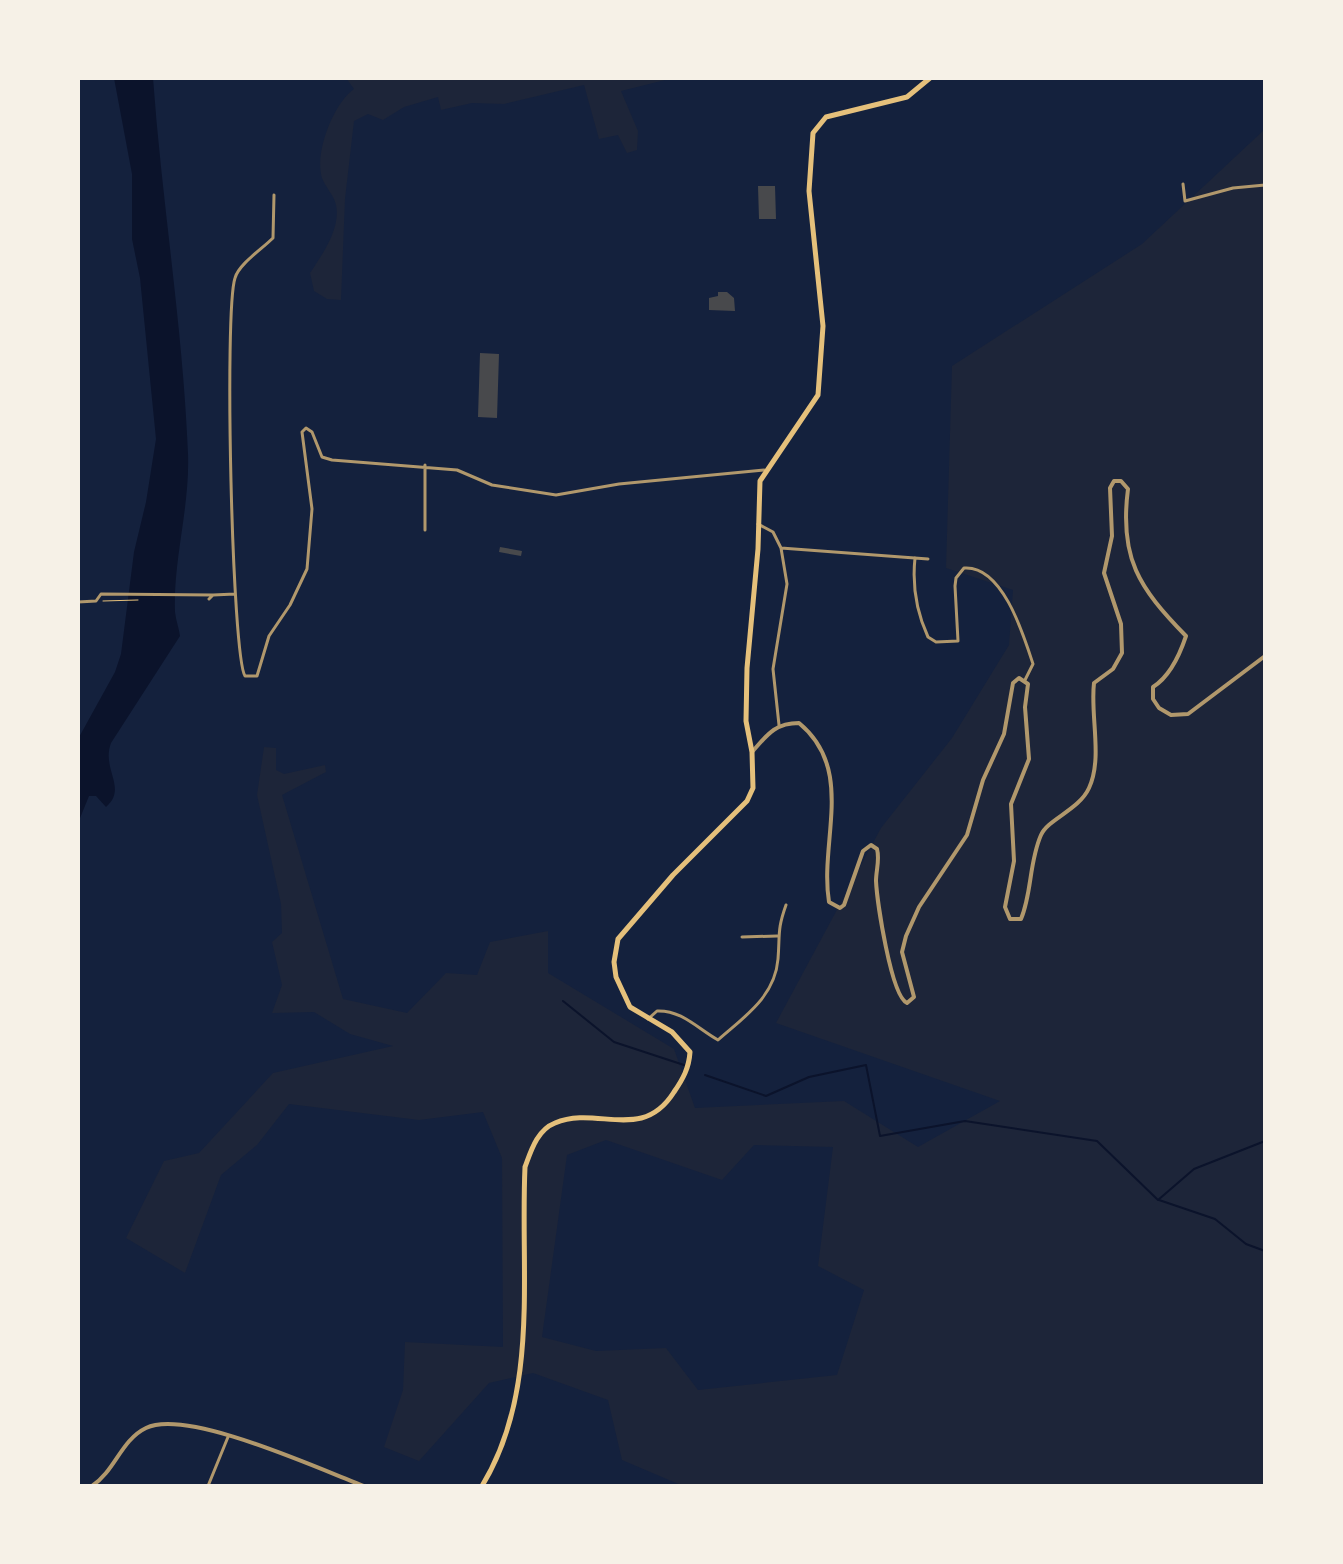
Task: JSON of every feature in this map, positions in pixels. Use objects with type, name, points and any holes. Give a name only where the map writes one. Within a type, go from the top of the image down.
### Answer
[{"type":"main road","points":[[482,1486],[499,1454],[515,1409],[522,1353],[525,1167],[533,1142],[554,1123],[648,1117],[668,1101],[685,1076],[690,1052],[672,1032],[630,1007],[616,977],[614,962],[618,939],[673,875],[747,801],[753,788],[752,752],[746,721],[747,668],[760,481],[764,470],[803,421],[818,395],[823,326],[809,191],[813,133],[826,117],[907,97],[930,78]]},
{"type":"street","points":[[1183,184],[1185,201],[1233,188],[1265,185]]},
{"type":"street","points":[[274,195],[273,238],[235,275],[229,330],[242,671],[252,678],[257,676],[269,636],[290,605],[307,569],[312,509],[303,430],[311,429],[322,457],[332,460],[425,465],[457,470],[492,485],[556,495],[619,484],[764,470]]},
{"type":"street","points":[[425,465],[425,530]]},
{"type":"street","points":[[752,752],[779,725],[799,723],[807,730],[828,765],[834,798],[827,888],[829,902],[834,907],[844,905],[863,851],[871,845],[877,849],[876,884],[885,939],[897,993],[907,1003],[914,997],[902,952],[911,922],[967,835],[983,780],[1004,734],[1013,683],[1019,678],[1028,684],[1025,707],[1029,759],[1011,804],[1014,861],[1005,907],[1010,919],[1021,919],[1025,909],[1031,864],[1043,830],[1065,816],[1090,787],[1096,710],[1094,683],[1113,669],[1122,653],[1121,624],[1104,573],[1112,536],[1110,488],[1114,481],[1121,481],[1128,489],[1126,549],[1135,573],[1150,597],[1186,636],[1181,652],[1153,687],[1153,699],[1159,708],[1171,715],[1188,714],[1265,656]]},
{"type":"street","points":[[758,524],[773,532],[781,548],[787,584],[773,669],[779,725]]},
{"type":"street","points":[[781,548],[928,559]]},
{"type":"street","points":[[915,558],[912,584],[921,623],[928,637],[936,642],[958,641],[955,586],[956,578],[964,568],[984,570],[996,581],[1024,634],[1033,664],[1025,681]]},
{"type":"street","points":[[78,602],[96,601],[101,594],[211,597],[237,594]]},
{"type":"street","points":[[648,1019],[657,1011],[667,1011],[687,1018],[718,1040],[745,1021],[769,991],[778,959],[777,936],[786,905]]},
{"type":"street","points":[[742,937],[777,936]]},
{"type":"street","points":[[92,1486],[109,1469],[128,1441],[143,1429],[162,1422],[204,1427],[364,1486]]},
{"type":"street","points":[[208,1486],[228,1437]]},
{"type":"shaded area","points":[[114,78],[153,78],[182,360],[188,474],[175,592],[180,636],[111,743],[109,761],[115,785],[112,800],[106,807],[96,796],[89,796],[78,823],[78,739],[115,672],[121,654],[134,552],[156,439],[140,278],[132,239],[132,174]]},
{"type":"shaded area","points":[[346,78],[673,78],[621,91],[638,131],[637,150],[627,153],[618,135],[599,139],[584,85],[504,104],[472,103],[441,110],[438,97],[404,107],[383,120],[368,114],[354,121],[345,199],[341,300],[327,299],[314,291],[310,273],[336,223],[336,205],[322,178],[320,167],[323,142],[333,116],[354,89]]},
{"type":"shaded area","points":[[1265,129],[1265,1486],[683,1486],[622,1460],[608,1400],[533,1373],[489,1383],[419,1461],[384,1447],[403,1390],[405,1342],[503,1347],[502,1158],[483,1112],[419,1120],[289,1104],[257,1145],[221,1175],[185,1273],[126,1238],[164,1161],[199,1153],[273,1073],[393,1046],[350,1034],[314,1012],[272,1013],[282,985],[272,942],[282,933],[281,904],[257,795],[264,747],[276,748],[276,770],[284,774],[325,765],[326,772],[282,795],[343,999],[407,1013],[446,973],[477,975],[490,942],[548,931],[548,973],[674,1049],[695,1108],[844,1101],[918,1147],[1000,1101],[776,1023],[881,828],[952,738],[1009,645],[1013,590],[946,568],[952,366],[1142,244]],"holes":[[[606,1140],[722,1180],[754,1145],[833,1147],[818,1266],[864,1290],[837,1375],[698,1390],[666,1348],[596,1351],[542,1337],[567,1155]]]},
{"type":"building","points":[[758,186],[775,186],[776,219],[759,219]]},
{"type":"building","points":[[718,292],[727,292],[734,298],[735,311],[709,310],[709,298],[718,296]]},
{"type":"building","points":[[480,353],[499,354],[497,418],[478,417]]},
{"type":"building","points":[[500,547],[522,551],[521,556],[499,552]]},
{"type":"waterway","points":[[563,1001],[614,1042],[684,1065]]},
{"type":"waterway","points":[[705,1075],[766,1096],[809,1077],[866,1065],[880,1136],[965,1121],[1097,1141],[1158,1200],[1194,1169],[1265,1141]]},
{"type":"waterway","points":[[1159,1200],[1215,1219],[1246,1244],[1265,1251]]}]
